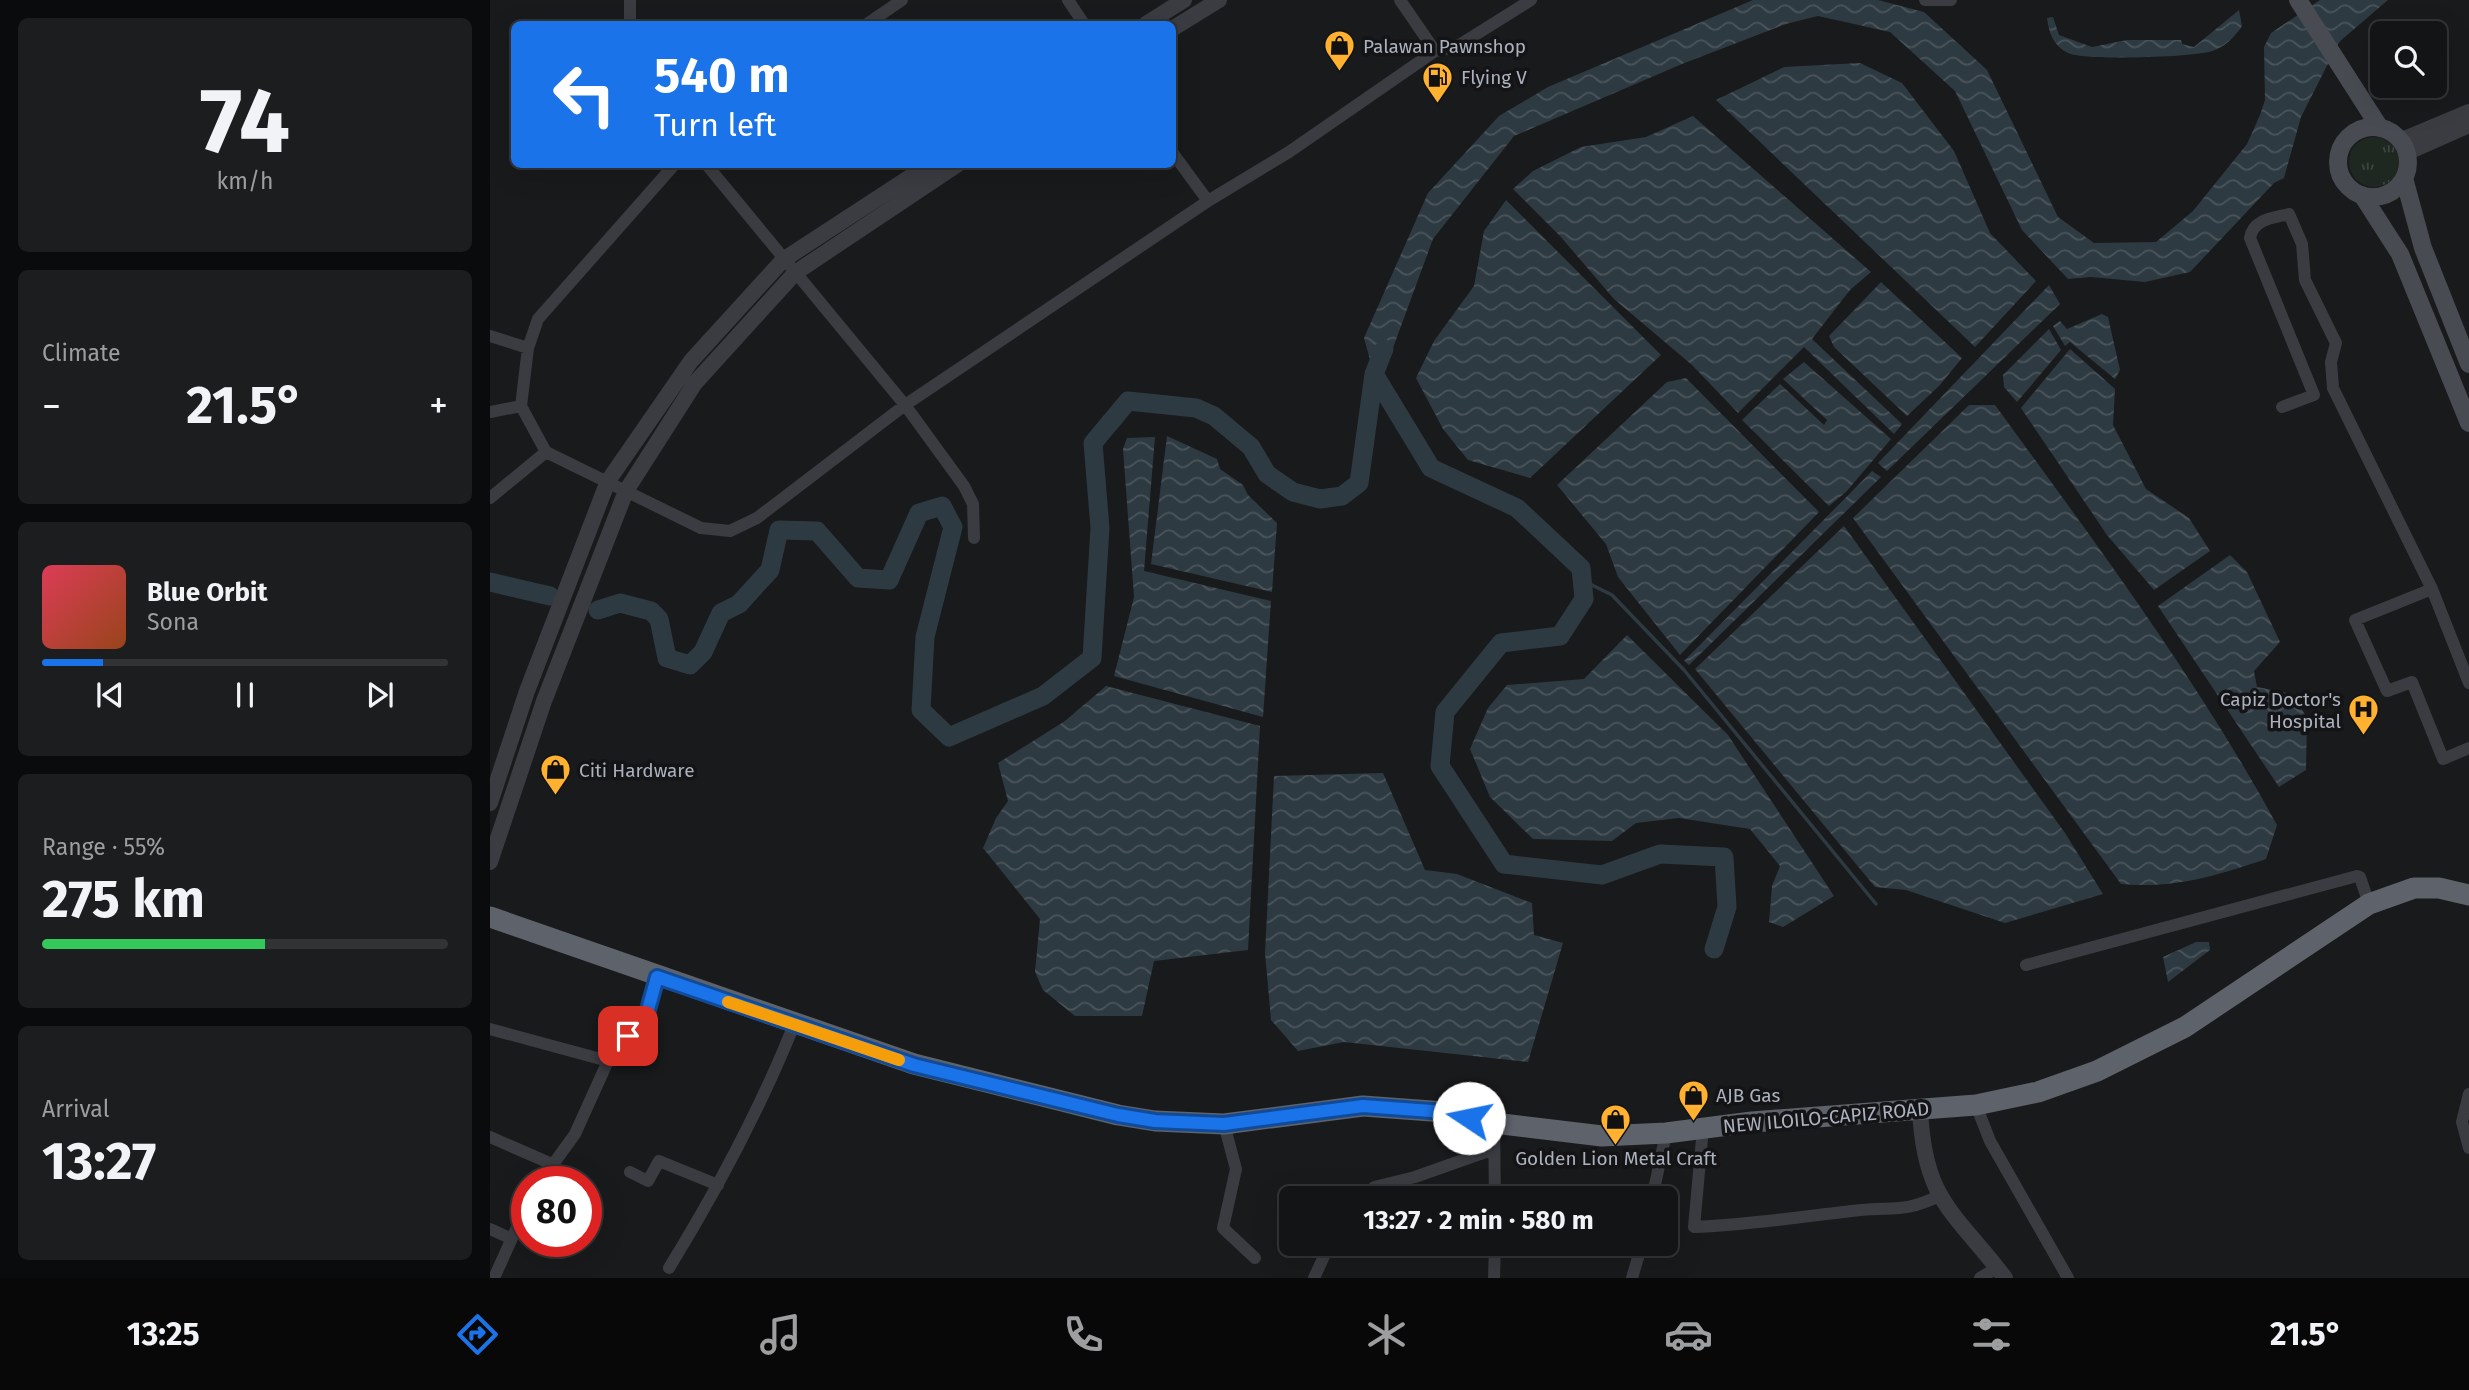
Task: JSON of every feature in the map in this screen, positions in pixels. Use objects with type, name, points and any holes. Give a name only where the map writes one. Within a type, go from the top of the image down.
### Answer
[{"type":"highway","name":"NEW ILOILO-CAPIZ ROAD","points":[[490,917],[914,1065],[1048,1099],[1155,1121],[1224,1124],[1363,1106],[1445,1112],[1494,1124],[1602,1136],[1667,1133],[1976,1105],[2038,1092],[2097,1071],[2185,1027],[2369,904],[2414,888],[2439,888],[2469,895]]},
{"type":"main road","points":[[2302,5],[2380,128],[2403,147],[2404,178],[2423,248],[2469,364]]},
{"type":"main road","points":[[2380,128],[2358,131],[2348,138],[2340,153],[2341,176],[2347,186],[2362,195],[2400,254],[2469,423]]},
{"type":"main road","points":[[2362,195],[2386,195],[2404,178]]},
{"type":"street","points":[[630,0],[630,21]]},
{"type":"street","points":[[871,21],[902,0]]},
{"type":"street","points":[[1068,0],[1082,21]]},
{"type":"street","points":[[1151,21],[1184,0]]},
{"type":"street","points":[[1176,27],[1220,0]]},
{"type":"street","points":[[1400,0],[1435,51]]},
{"type":"street","points":[[672,168],[538,319],[528,348],[521,406],[546,452],[701,528],[730,531],[757,518],[905,405],[1208,201],[1289,152],[1435,51],[1456,47],[1531,0]]},
{"type":"street","points":[[1925,0],[1951,0]]},
{"type":"street","points":[[2403,147],[2469,112]]},
{"type":"street","points":[[2403,147],[2469,125]]},
{"type":"street","points":[[1176,157],[1208,201]]},
{"type":"street","points":[[709,168],[905,405],[973,504],[974,538]]},
{"type":"street","points":[[490,803],[527,691],[608,481],[691,361],[783,260],[924,168]]},
{"type":"street","points":[[490,862],[544,701],[626,491],[695,383],[795,273],[952,168]]},
{"type":"street","points":[[2314,395],[2250,238],[2251,230],[2258,223],[2290,214],[2302,244],[2305,280],[2336,343],[2331,362],[2333,388],[2432,589],[2469,683]]},
{"type":"street","points":[[490,336],[528,348]]},
{"type":"street","points":[[2282,407],[2333,388]]},
{"type":"street","points":[[490,412],[521,406]]},
{"type":"street","points":[[490,498],[546,452]]},
{"type":"street","points":[[2432,589],[2355,620],[2387,691],[2412,682],[2431,723],[2443,759],[2469,748]]},
{"type":"street","points":[[2026,965],[2357,876],[2360,877],[2369,904]]},
{"type":"street","points":[[490,1137],[552,1164],[575,1134],[608,1062],[646,1017],[657,977]]},
{"type":"street","points":[[669,1268],[718,1185],[773,1076],[794,1025]]},
{"type":"street","points":[[490,1029],[608,1062]]},
{"type":"street","points":[[2469,1094],[2462,1122],[2469,1148]]},
{"type":"street","points":[[1976,1105],[1990,1140],[2068,1278]]},
{"type":"street","points":[[1920,1109],[1922,1147],[1939,1196],[2001,1273],[1980,1278]]},
{"type":"street","points":[[1224,1124],[1236,1169],[1223,1228],[1255,1258]]},
{"type":"street","points":[[1494,1124],[1494,1186]]},
{"type":"street","points":[[1703,1128],[1694,1227],[1772,1223],[1863,1210],[1914,1208],[1939,1196]]},
{"type":"street","points":[[1655,1186],[1667,1133]]},
{"type":"street","points":[[1378,1186],[1415,1177],[1494,1149]]},
{"type":"street","points":[[630,1172],[648,1181],[659,1161],[718,1185]]},
{"type":"street","points":[[490,1229],[510,1238],[494,1278]]},
{"type":"street","points":[[1314,1278],[1324,1256]]},
{"type":"street","points":[[1493,1278],[1494,1256]]},
{"type":"street","points":[[1632,1278],[1638,1256]]},
{"type":"green space","points":[[2374,137],[2392,144],[2399,162],[2392,180],[2374,187],[2356,180],[2349,162],[2356,144]]},
{"type":"water","points":[[1753,0],[1878,0],[1924,12],[1987,70],[2058,217],[2094,243],[2156,242],[2193,211],[2247,144],[2260,115],[2265,100],[2264,47],[2271,33],[2320,0],[2388,0],[2339,42],[2301,117],[2284,178],[2274,183],[2190,272],[2145,282],[2091,277],[2068,279],[2022,230],[1955,91],[1890,32],[1818,16],[1786,24],[1682,64],[1514,136],[1433,239],[1390,356],[1374,374],[1364,338],[1428,193],[1499,116],[1548,87]]},
{"type":"water","points":[[2239,10],[2242,26],[2219,48],[2197,54],[2159,57],[2115,58],[2068,53],[2059,47],[2053,38],[2047,18],[2053,17],[2059,35],[2092,47],[2127,40],[2181,40],[2182,44],[2194,47]]},
{"type":"water","points":[[1860,63],[1902,83],[1954,151],[1990,233],[2036,281],[1975,347],[1716,100],[1784,67]]},
{"type":"water","points":[[1693,116],[1871,272],[1850,290],[1812,339],[1902,424],[1894,434],[1804,347],[1738,413],[1692,365],[1614,299],[1560,236],[1513,189],[1533,171],[1581,147],[1646,137]]},
{"type":"water","points":[[1506,200],[1661,355],[1530,478],[1468,460],[1443,429],[1416,378],[1434,341],[1474,286],[1484,231]]},
{"type":"water","points":[[1881,282],[1962,358],[1939,386],[1907,416],[1834,347],[1829,336]]},
{"type":"water","points":[[2049,285],[2060,304],[1887,471],[1878,463]]},
{"type":"water","points":[[2102,314],[2108,317],[2120,370],[2115,379],[2070,342],[2065,346],[2053,326],[2060,321],[2067,329]]},
{"type":"water","points":[[2049,329],[2061,350],[2017,402],[2004,387],[2003,375]]},
{"type":"water","points":[[2070,349],[2115,389],[2113,425],[2146,489],[2189,518],[2210,551],[2154,590],[2107,535],[2021,408]]},
{"type":"water","points":[[1804,362],[1891,439],[1846,492],[1829,506],[1742,420],[1780,384],[1824,425],[1827,420],[1783,379]]},
{"type":"water","points":[[1686,378],[1819,512],[1680,655],[1618,577],[1606,544],[1557,485],[1667,382]]},
{"type":"water","points":[[1969,405],[1995,405],[2106,559],[2213,716],[2277,825],[2266,859],[2230,871],[2177,883],[2121,884],[1853,518]]},
{"type":"water","points":[[1167,436],[1217,459],[1220,469],[1243,485],[1248,495],[1277,523],[1272,592],[1151,564]]},
{"type":"water","points":[[1155,437],[1144,571],[1271,601],[1263,717],[1114,676],[1134,597],[1123,449],[1127,438]]},
{"type":"water","points":[[1872,471],[1881,477],[1689,665],[1684,661]]},
{"type":"water","points":[[1844,526],[2065,833],[2103,894],[2005,923],[1906,890],[1875,887],[1695,669]]},
{"type":"water","points":[[2230,555],[2247,572],[2280,642],[2254,671],[2257,687],[2293,694],[2307,718],[2306,770],[2279,787],[2158,606]]},
{"type":"water","points":[[1627,635],[1728,735],[1834,896],[1783,927],[1769,922],[1772,886],[1780,866],[1750,829],[1679,818],[1636,823],[1612,841],[1533,839],[1490,797],[1470,749],[1488,708],[1507,685],[1584,679]]},
{"type":"water","points":[[1106,686],[1260,726],[1248,950],[1154,961],[1142,1016],[1075,1016],[1043,990],[1035,972],[1040,919],[983,848],[996,818],[1008,801],[998,763],[1065,721]]},
{"type":"water","points":[[1383,773],[1425,870],[1457,874],[1532,903],[1534,935],[1563,943],[1528,1062],[1344,1042],[1298,1051],[1271,1020],[1265,953],[1274,776]]},
{"type":"water","points":[[2196,942],[2209,942],[2210,950],[2168,982],[2163,957]]},
{"type":"waterway","points":[[598,610],[620,603],[651,611],[659,619],[667,658],[690,665],[703,652],[721,613],[739,604],[770,570],[779,530],[817,531],[858,578],[889,580],[919,513],[942,506],[953,527],[925,637],[921,710],[949,737],[1043,696],[1092,658],[1100,528],[1093,443],[1128,401],[1196,408],[1214,416],[1251,447],[1267,474],[1293,492],[1320,499],[1342,496],[1359,483],[1374,374],[1384,349]]},
{"type":"waterway","points":[[1374,374],[1431,468],[1517,508],[1581,568],[1584,599],[1560,636],[1501,643],[1445,712],[1440,766],[1504,864],[1602,875],[1660,854],[1724,857],[1727,907],[1714,949]]},
{"type":"waterway","points":[[1582,580],[1612,595],[1684,670],[1876,904]]},
{"type":"waterway","points":[[490,582],[550,596]]},
{"type":"slow traffic","points":[[728,1002],[899,1060]]},
{"type":"place","name":"Palawan Pawnshop","points":[[1340,73]]},
{"type":"place","name":"Flying V","points":[[1438,104]]},
{"type":"place","name":"Capiz Doctor's Hospital","points":[[2364,737]]},
{"type":"place","name":"Citi Hardware","points":[[556,797]]},
{"type":"place","name":"AJB Gas","points":[[1693,1122]]},
{"type":"place","name":"Golden Lion Metal Craft","points":[[1616,1146]]},
{"type":"route","points":[[628,1036],[646,1017],[657,977],[914,1065],[1118,1115],[1155,1121],[1224,1124],[1363,1106],[1445,1112],[1469,1118]]}]
